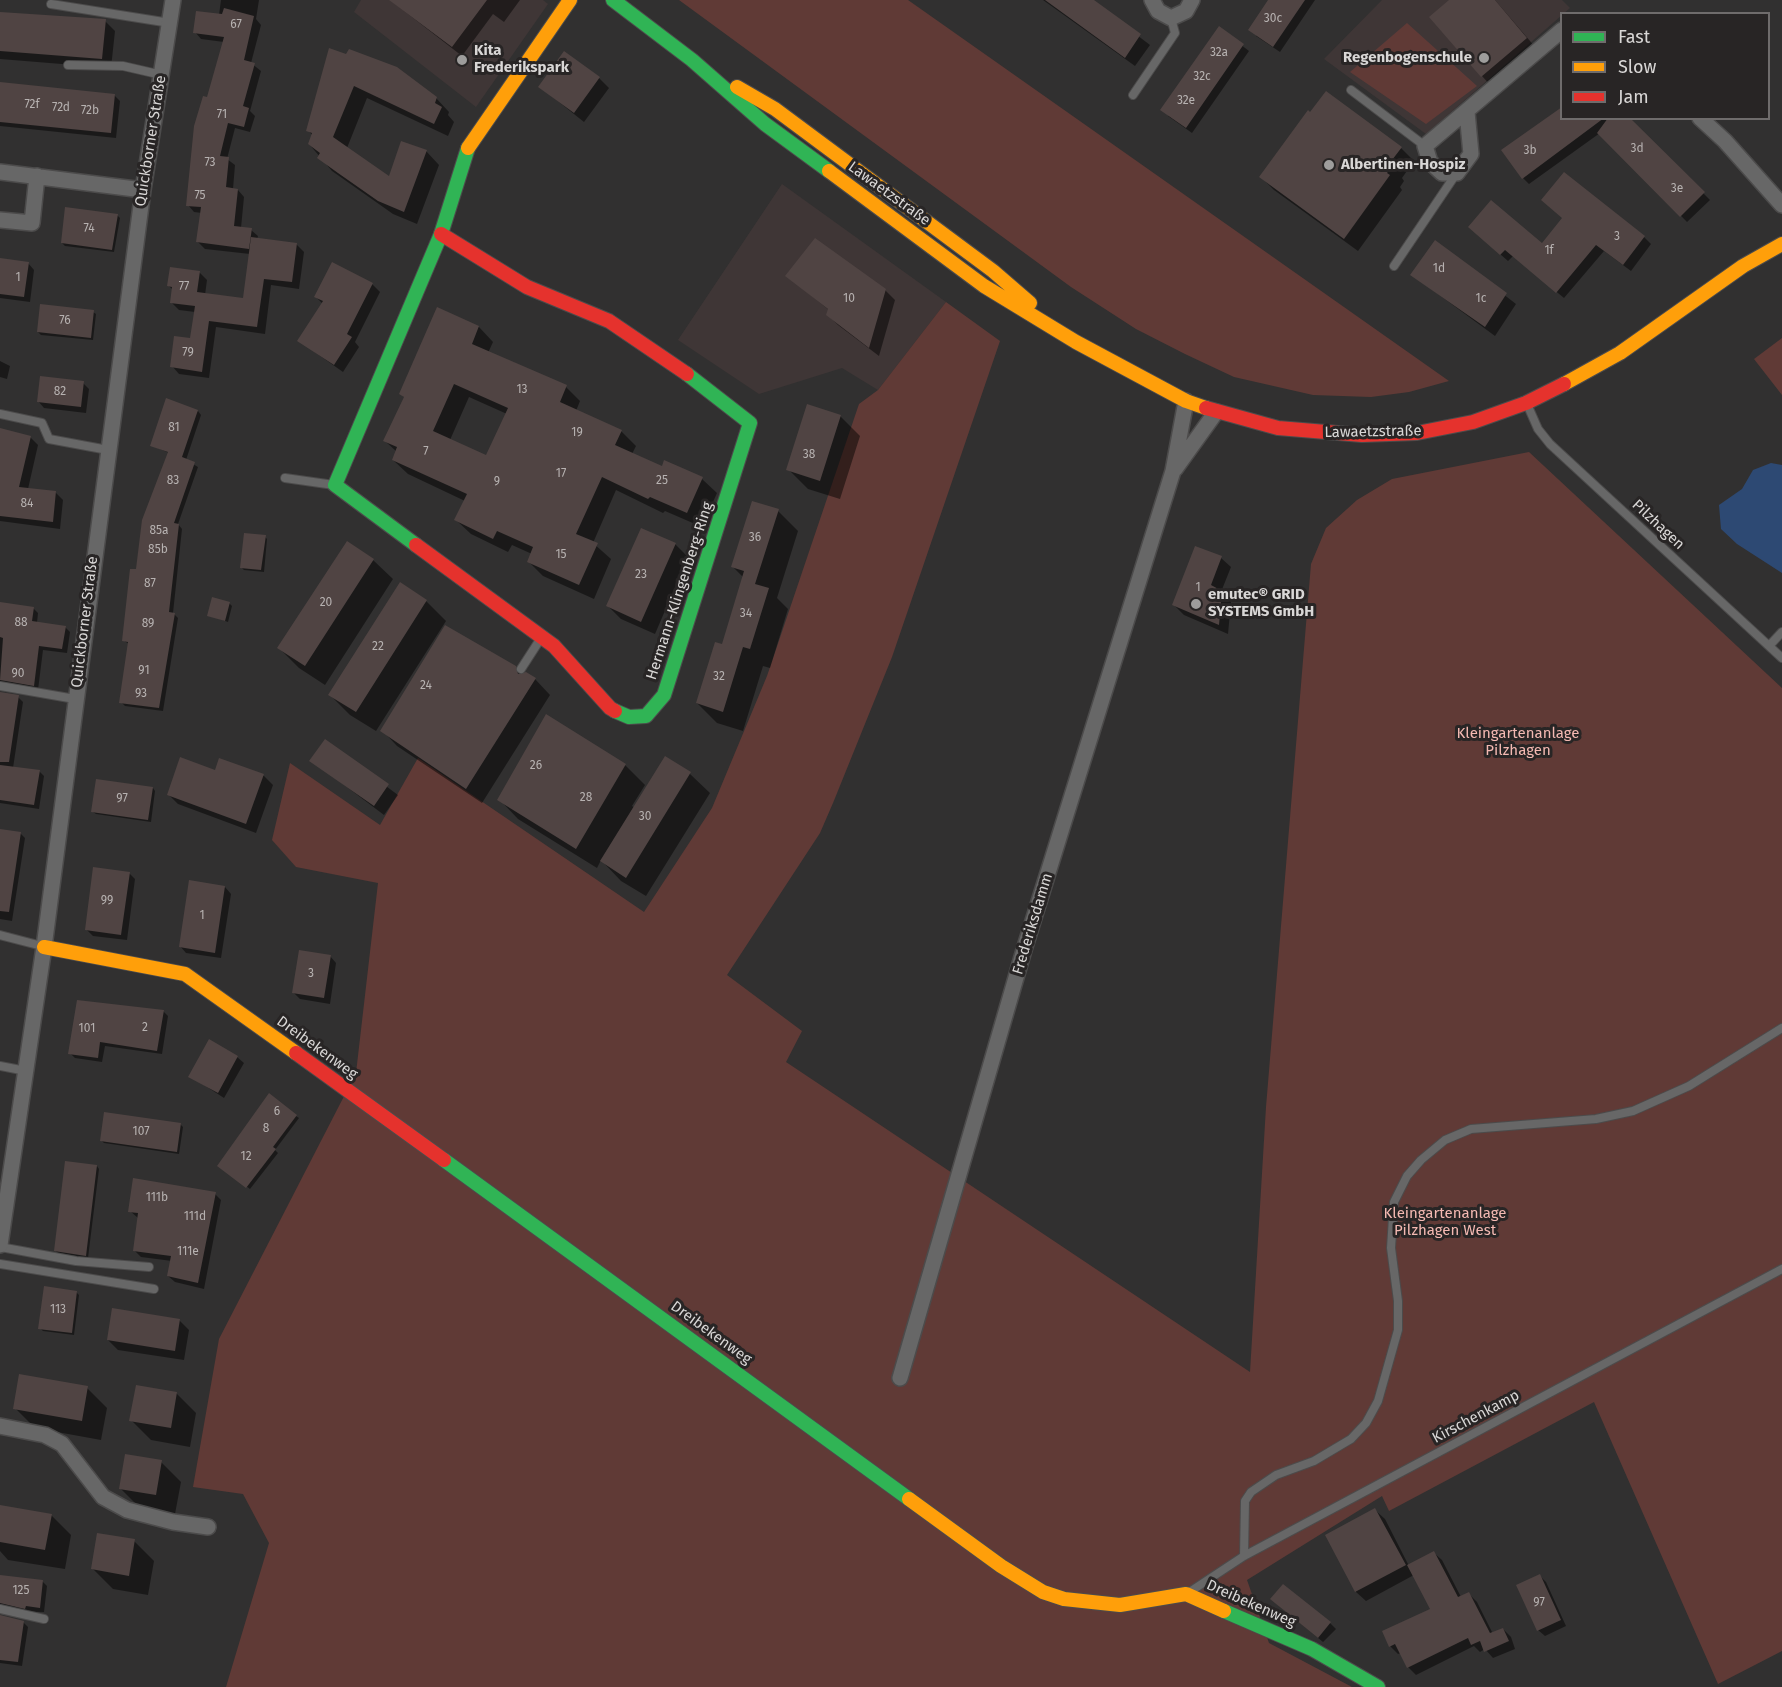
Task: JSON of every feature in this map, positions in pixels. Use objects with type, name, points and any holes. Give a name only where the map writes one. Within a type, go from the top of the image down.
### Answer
[{"type":"street","name":"Quickborner Straße","points":[[0,1246],[44,947],[143,190],[173,0]]},
{"type":"street","points":[[335,485],[441,234],[467,149],[570,0]]},
{"type":"street","name":"Lawaetzstraße","points":[[613,0],[692,60],[775,109],[993,271],[1076,342],[1186,401],[1216,412],[1278,428],[1308,432],[1417,434],[1473,422],[1526,403],[1585,374],[1620,353],[1743,266],[1782,244]]},
{"type":"street","points":[[1152,0],[1158,11],[1171,18],[1186,11],[1192,0]]},
{"type":"street","points":[[1467,112],[1471,154],[1457,173],[1442,173],[1430,162],[1425,146],[1560,32]]},
{"type":"street","points":[[1702,120],[1725,141],[1782,205]]},
{"type":"street","points":[[0,172],[143,190]]},
{"type":"street","points":[[0,220],[32,223],[37,176]]},
{"type":"street","name":"Hermann-Klingenberg-Ring","points":[[335,485],[542,637],[567,658],[610,708],[629,717],[646,716],[664,695],[750,423],[706,387],[609,321],[527,287],[441,234]]},
{"type":"street","name":"Frederiksdamm","points":[[900,1378],[1024,951],[1173,471],[1186,401]]},
{"type":"street","name":"Frederiksdamm","points":[[1173,471],[1216,412]]},
{"type":"street","name":"Dreibekenweg","points":[[44,947],[185,974],[513,1209],[1001,1566],[1043,1592],[1064,1599],[1120,1605],[1186,1594],[1312,1649],[1378,1687]]},
{"type":"street","points":[[0,1426],[45,1435],[62,1444],[103,1497],[128,1510],[173,1522],[208,1527]]},
{"type":"lane","points":[[51,4],[170,23]]},
{"type":"lane","points":[[1133,94],[1175,33],[1171,18]]},
{"type":"lane","points":[[68,65],[123,66],[162,75]]},
{"type":"lane","points":[[1351,90],[1425,146]]},
{"type":"lane","points":[[1394,266],[1457,173]]},
{"type":"lane","name":"Pilzhagen","points":[[1526,403],[1538,429],[1550,444],[1782,658]]},
{"type":"lane","points":[[0,414],[42,423],[49,439],[108,450]]},
{"type":"lane","points":[[285,478],[335,485]]},
{"type":"lane","points":[[1769,646],[1782,632]]},
{"type":"lane","points":[[521,669],[542,637]]},
{"type":"lane","points":[[0,686],[75,699]]},
{"type":"lane","points":[[0,935],[44,947]]},
{"type":"lane","points":[[1244,1556],[1245,1501],[1251,1492],[1276,1475],[1314,1461],[1351,1439],[1366,1423],[1378,1401],[1398,1330],[1398,1301],[1391,1239],[1394,1202],[1407,1176],[1421,1160],[1445,1140],[1471,1129],[1596,1119],[1633,1111],[1689,1086],[1782,1028]]},
{"type":"lane","points":[[0,1066],[26,1071]]},
{"type":"lane","points":[[0,1246],[76,1261],[148,1267]]},
{"type":"lane","points":[[0,1264],[154,1289]]},
{"type":"lane","name":"Kirschenkamp","points":[[1186,1594],[1244,1556],[1782,1269]]},
{"type":"lane","points":[[0,1609],[44,1619]]},
{"type":"shaded area","name":"Kita Frederikspark","points":[[361,0],[543,0],[548,4],[476,107],[354,12]]},
{"type":"shaded area","points":[[1382,0],[1562,0],[1570,8],[1565,12],[1560,12],[1560,17],[1426,134],[1324,59]]},
{"type":"shaded area","points":[[782,184],[946,302],[878,390],[842,368],[759,394],[678,340]]},
{"type":"green space","points":[[679,0],[908,0],[1449,381],[1409,392],[1371,397],[1313,395],[1234,377],[1185,354],[1136,329],[1071,287]]},
{"type":"green space","points":[[1407,23],[1477,86],[1426,124],[1350,72]]},
{"type":"green space","points":[[946,302],[1000,341],[892,657],[833,803],[820,833],[727,975],[802,1031],[786,1062],[1250,1372],[1266,1107],[1311,564],[1326,528],[1357,500],[1392,479],[1529,452],[1782,688],[1782,1651],[1718,1684],[1594,1402],[1389,1511],[1382,1496],[1247,1580],[1269,1643],[1352,1687],[226,1687],[269,1543],[243,1494],[193,1487],[219,1339],[356,1073],[378,883],[296,867],[272,840],[290,763],[380,825],[418,758],[644,912],[712,808],[767,676],[859,404],[878,390]]},
{"type":"green space","points":[[1782,338],[1782,395],[1754,359]]},
{"type":"water","points":[[1771,463],[1782,465],[1782,573],[1737,544],[1721,529],[1719,505],[1742,489],[1753,470]]},
{"type":"building","points":[[389,0],[487,0],[452,47]]},
{"type":"building","points":[[1045,0],[1094,0],[1141,34],[1125,58]]},
{"type":"building","points":[[1268,0],[1305,0],[1273,47],[1248,30]]},
{"type":"building","name":"Regenbogenschule","points":[[1449,0],[1495,0],[1527,38],[1481,77],[1429,17]]},
{"type":"building","points":[[224,8],[254,16],[244,60],[255,63],[243,106],[249,108],[244,127],[228,123],[220,156],[229,157],[226,187],[238,189],[234,226],[252,228],[249,249],[196,242],[201,207],[186,206],[194,126],[203,96],[207,97],[224,37],[193,33],[196,11],[222,14]]},
{"type":"building","points":[[0,12],[106,19],[102,59],[0,51]]},
{"type":"building","points":[[1219,26],[1244,44],[1186,128],[1160,110]]},
{"type":"building","points":[[329,48],[346,54],[349,49],[397,67],[437,97],[435,103],[442,107],[434,124],[354,86],[333,137],[389,176],[401,141],[427,150],[404,212],[378,201],[338,173],[317,158],[320,153],[308,144],[312,133],[306,131]]},
{"type":"building","points":[[564,51],[600,77],[574,113],[538,87]]},
{"type":"building","points":[[0,82],[115,94],[111,133],[0,122]]},
{"type":"building","name":"Albertinen-Hospiz","points":[[1326,91],[1402,147],[1389,164],[1392,166],[1387,173],[1390,175],[1344,239],[1259,177],[1308,110],[1310,112]]},
{"type":"building","points":[[1560,108],[1560,120],[1601,120],[1522,179],[1501,150]]},
{"type":"building","points":[[1607,120],[1632,120],[1705,192],[1680,217],[1597,133]]},
{"type":"building","points":[[1564,172],[1645,236],[1623,265],[1596,245],[1556,293],[1505,250],[1500,255],[1468,227],[1491,200],[1542,243],[1562,218],[1541,200]]},
{"type":"building","points":[[65,207],[118,214],[112,250],[61,243]]},
{"type":"building","points":[[251,237],[297,243],[292,282],[264,279],[257,327],[209,321],[202,372],[170,367],[174,336],[190,338],[195,306],[170,303],[172,287],[167,286],[170,267],[200,271],[197,292],[243,298]]},
{"type":"building","points":[[815,238],[886,289],[869,348],[826,315],[828,309],[785,276]]},
{"type":"building","points":[[1435,240],[1507,293],[1485,327],[1410,275]]},
{"type":"building","points":[[0,258],[29,262],[24,297],[0,294]]},
{"type":"building","points":[[332,262],[373,283],[347,334],[352,337],[334,365],[297,341],[323,301],[314,297]]},
{"type":"building","points":[[40,304],[94,310],[91,338],[37,332]]},
{"type":"building","points":[[437,307],[479,326],[472,344],[567,385],[560,402],[622,430],[615,445],[662,466],[664,460],[703,477],[687,513],[650,497],[648,499],[602,477],[576,534],[598,543],[579,585],[527,562],[533,547],[497,531],[493,539],[454,520],[467,494],[392,460],[397,447],[383,441],[404,397],[399,394]],"holes":[[[454,384],[508,408],[486,455],[433,431]]]},
{"type":"building","points":[[40,376],[84,381],[81,407],[37,402]]},
{"type":"building","points":[[166,398],[198,410],[182,457],[195,462],[174,523],[179,524],[169,612],[175,613],[159,708],[119,703],[128,642],[122,641],[130,569],[136,569],[142,520],[168,452],[150,446]]},
{"type":"building","points":[[807,404],[841,415],[820,481],[786,470]]},
{"type":"building","points":[[0,428],[31,436],[19,487],[56,491],[53,522],[0,516]]},
{"type":"building","points":[[752,501],[779,509],[755,584],[769,588],[750,649],[743,647],[723,712],[696,703],[715,642],[722,644],[744,571],[731,567]]},
{"type":"building","points":[[641,528],[676,543],[641,622],[606,606]]},
{"type":"building","points":[[244,533],[266,535],[261,570],[240,568]]},
{"type":"building","points":[[347,541],[374,559],[305,666],[277,648]]},
{"type":"building","points":[[1195,546],[1222,556],[1211,585],[1222,591],[1219,625],[1172,605]]},
{"type":"building","points":[[400,582],[427,600],[356,712],[328,695]]},
{"type":"building","points":[[212,597],[230,602],[225,621],[207,616]]},
{"type":"building","points":[[0,602],[34,607],[32,621],[66,626],[62,649],[39,646],[34,686],[0,680],[3,638],[0,637]]},
{"type":"building","points":[[445,625],[516,666],[518,674],[526,672],[536,678],[466,789],[380,731]]},
{"type":"building","points":[[0,692],[19,695],[9,762],[0,762]]},
{"type":"building","points":[[546,714],[626,764],[576,849],[497,800]]},
{"type":"building","points":[[325,739],[389,784],[374,806],[309,761]]},
{"type":"building","points":[[665,756],[691,772],[626,878],[600,861]]},
{"type":"building","points":[[180,757],[215,770],[219,758],[264,774],[246,824],[167,795]]},
{"type":"building","points":[[0,765],[40,770],[34,805],[0,800]]},
{"type":"building","points":[[96,779],[153,787],[148,820],[91,812]]},
{"type":"building","points":[[0,829],[21,832],[9,912],[0,911]]},
{"type":"building","points":[[93,867],[130,872],[121,935],[85,930]]},
{"type":"building","points":[[189,880],[225,886],[215,953],[179,947]]},
{"type":"building","points":[[299,950],[331,955],[324,998],[292,993]]},
{"type":"building","points":[[77,1000],[164,1010],[157,1051],[100,1042],[98,1058],[68,1054]]},
{"type":"building","points":[[209,1039],[238,1056],[218,1093],[188,1077]]},
{"type":"building","points":[[269,1093],[297,1115],[273,1147],[276,1149],[246,1188],[217,1166]]},
{"type":"building","points":[[104,1112],[181,1123],[177,1152],[100,1141]]},
{"type":"building","points":[[65,1161],[97,1165],[86,1256],[54,1251]]},
{"type":"building","points":[[133,1178],[216,1192],[198,1283],[167,1276],[171,1256],[133,1251],[138,1213],[128,1212]]},
{"type":"building","points":[[44,1286],[77,1291],[72,1333],[38,1329]]},
{"type":"building","points":[[112,1308],[180,1319],[175,1351],[107,1340]]},
{"type":"building","points":[[19,1374],[88,1386],[82,1421],[13,1409]]},
{"type":"building","points":[[136,1385],[177,1392],[171,1428],[129,1421]]},
{"type":"building","points":[[125,1454],[162,1460],[156,1495],[119,1489]]},
{"type":"building","points":[[0,1505],[52,1514],[45,1550],[0,1542]]},
{"type":"building","points":[[1375,1508],[1406,1565],[1355,1592],[1325,1535]]},
{"type":"building","points":[[97,1533],[135,1539],[129,1576],[91,1569]]},
{"type":"building","points":[[1434,1551],[1458,1597],[1469,1592],[1490,1633],[1503,1628],[1509,1641],[1484,1652],[1480,1641],[1471,1645],[1468,1638],[1407,1668],[1395,1644],[1389,1647],[1382,1631],[1430,1609],[1407,1565]]},
{"type":"building","points":[[1540,1574],[1561,1620],[1537,1631],[1516,1585]]},
{"type":"building","points":[[0,1575],[43,1580],[40,1608],[26,1606],[25,1609],[0,1603]]},
{"type":"building","points":[[1283,1584],[1331,1622],[1318,1638],[1270,1599]]},
{"type":"building","points":[[0,1615],[24,1621],[18,1662],[0,1660]]},
{"type":"traffic: fast","points":[[613,0],[692,60],[765,124],[829,171]]},
{"type":"traffic: fast","points":[[416,545],[335,485],[441,234],[468,148]]},
{"type":"traffic: fast","points":[[615,711],[629,717],[646,716],[664,695],[750,423],[687,374]]},
{"type":"traffic: fast","points":[[444,1160],[909,1499]]},
{"type":"traffic: fast","points":[[1224,1611],[1312,1649],[1378,1687]]},
{"type":"traffic: slow","points":[[468,148],[570,0]]},
{"type":"traffic: slow","points":[[737,87],[775,109],[993,271],[1030,303]]},
{"type":"traffic: slow","points":[[829,171],[984,286],[1076,342],[1186,401],[1206,408]]},
{"type":"traffic: slow","points":[[1564,384],[1620,353],[1743,266],[1782,244]]},
{"type":"traffic: slow","points":[[44,947],[185,974],[296,1053]]},
{"type":"traffic: slow","points":[[909,1499],[1001,1566],[1043,1592],[1064,1599],[1120,1605],[1186,1594],[1224,1611]]},
{"type":"traffic: jam","points":[[441,234],[527,287],[609,321],[687,374]]},
{"type":"traffic: jam","points":[[1206,408],[1278,428],[1362,435],[1417,433],[1473,422],[1526,403],[1564,384]]},
{"type":"traffic: jam","points":[[416,545],[554,646],[615,711]]},
{"type":"traffic: jam","points":[[296,1053],[444,1160]]},
{"type":"place","name":"Regenbogenschule","points":[[1484,58]]},
{"type":"place","name":"Kita Frederikspark","points":[[462,60]]},
{"type":"place","name":"Albertinen-Hospiz","points":[[1329,165]]},
{"type":"place","name":"emutec® GRID SYSTEMS GmbH","points":[[1196,604]]},
{"type":"park label","name":"Kleingartenanlage Pilzhagen","points":[[1518,742]]},
{"type":"park label","name":"Kleingartenanlage Pilzhagen West","points":[[1445,1222]]}]
